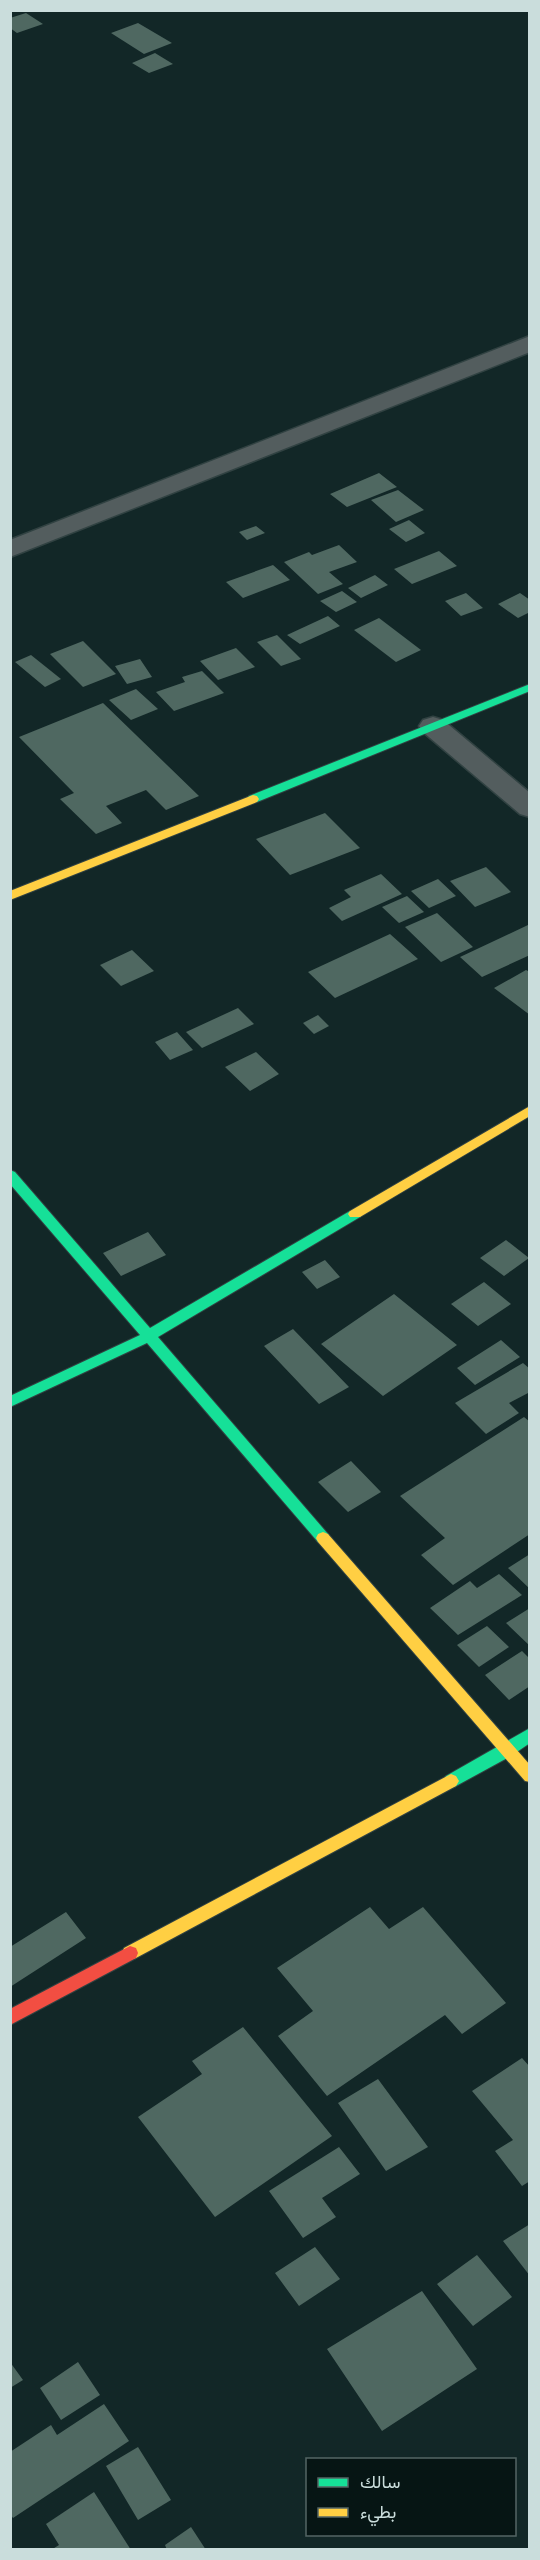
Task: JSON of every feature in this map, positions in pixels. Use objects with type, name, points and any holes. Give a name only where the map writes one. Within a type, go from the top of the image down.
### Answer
[{"type":"street","points":[[10,549],[530,343]]},
{"type":"street","points":[[10,896],[530,687]]},
{"type":"street","points":[[432,726],[530,808]]},
{"type":"street","points":[[10,1402],[147,1337],[530,1110]]},
{"type":"street","points":[[10,1175],[147,1337],[530,1776]]},
{"type":"street","points":[[10,2018],[506,1751],[530,1734]]},
{"type":"building","points":[[26,13],[43,24],[17,33],[10,28],[10,18]]},
{"type":"building","points":[[138,23],[172,43],[144,54],[111,33]]},
{"type":"building","points":[[155,53],[173,64],[149,73],[132,63]]},
{"type":"building","points":[[379,473],[397,487],[347,507],[330,494]]},
{"type":"building","points":[[398,490],[424,510],[396,522],[371,500]]},
{"type":"building","points":[[409,520],[425,533],[406,542],[389,529]]},
{"type":"building","points":[[256,526],[265,533],[247,540],[239,532]]},
{"type":"building","points":[[339,545],[357,562],[329,572],[343,584],[318,594],[284,562],[309,552],[312,555]]},
{"type":"building","points":[[439,551],[457,566],[412,584],[394,569]]},
{"type":"building","points":[[273,565],[290,580],[243,598],[226,582]]},
{"type":"building","points":[[375,575],[388,585],[361,598],[348,588]]},
{"type":"building","points":[[342,591],[357,602],[336,612],[320,601]]},
{"type":"building","points":[[466,593],[483,608],[461,616],[445,601]]},
{"type":"building","points":[[520,593],[530,600],[530,612],[518,618],[498,604]]},
{"type":"building","points":[[328,616],[340,626],[300,644],[287,635]]},
{"type":"building","points":[[379,618],[421,650],[396,662],[354,630]]},
{"type":"building","points":[[277,635],[301,659],[281,666],[257,642]]},
{"type":"building","points":[[83,641],[116,674],[83,687],[50,654]]},
{"type":"building","points":[[236,648],[255,667],[218,680],[200,661]]},
{"type":"building","points":[[31,655],[61,679],[45,687],[15,662]]},
{"type":"building","points":[[140,659],[152,677],[127,684],[115,666]]},
{"type":"building","points":[[202,671],[224,693],[174,711],[156,692],[185,682],[182,677]]},
{"type":"building","points":[[136,689],[158,709],[131,720],[109,700]]},
{"type":"building","points":[[103,703],[199,796],[166,810],[146,790],[106,806],[122,823],[96,834],[60,799],[74,793],[19,737]]},
{"type":"building","points":[[325,813],[360,848],[290,875],[256,839]]},
{"type":"building","points":[[486,867],[511,892],[475,907],[450,881]]},
{"type":"building","points":[[381,874],[402,894],[342,921],[329,908],[351,897],[344,890]]},
{"type":"building","points":[[438,879],[456,896],[429,908],[411,891]]},
{"type":"building","points":[[407,896],[424,912],[399,923],[382,907]]},
{"type":"building","points":[[437,913],[473,947],[441,962],[405,927]]},
{"type":"building","points":[[528,925],[530,955],[482,977],[460,957]]},
{"type":"building","points":[[390,934],[418,959],[335,998],[308,972]]},
{"type":"building","points":[[132,950],[154,971],[121,986],[100,965]]},
{"type":"building","points":[[526,970],[530,972],[530,1015],[494,988]]},
{"type":"building","points":[[238,1008],[254,1024],[202,1048],[186,1032]]},
{"type":"building","points":[[318,1015],[329,1026],[314,1034],[303,1023]]},
{"type":"building","points":[[177,1032],[193,1050],[170,1060],[155,1042]]},
{"type":"building","points":[[256,1052],[279,1074],[250,1091],[225,1067]]},
{"type":"building","points":[[148,1232],[166,1255],[121,1276],[103,1253]]},
{"type":"building","points":[[506,1240],[529,1258],[504,1276],[480,1258]]},
{"type":"building","points":[[325,1260],[340,1277],[317,1289],[302,1272]]},
{"type":"building","points":[[484,1282],[511,1304],[478,1326],[451,1304]]},
{"type":"building","points":[[394,1294],[457,1345],[383,1396],[321,1344]]},
{"type":"building","points":[[293,1329],[349,1387],[319,1404],[264,1346]]},
{"type":"building","points":[[501,1340],[520,1357],[475,1385],[457,1368]]},
{"type":"building","points":[[523,1363],[530,1369],[530,1392],[509,1403],[519,1413],[486,1434],[455,1403]]},
{"type":"building","points":[[524,1417],[530,1422],[530,1534],[453,1585],[421,1555],[445,1538],[400,1496]]},
{"type":"building","points":[[351,1461],[381,1492],[348,1512],[318,1482]]},
{"type":"building","points":[[530,1554],[530,1589],[508,1568]]},
{"type":"building","points":[[499,1574],[522,1595],[458,1635],[430,1608],[470,1581],[477,1588]]},
{"type":"building","points":[[530,1608],[530,1646],[506,1623]]},
{"type":"building","points":[[487,1626],[509,1647],[479,1667],[457,1645]]},
{"type":"building","points":[[522,1651],[530,1659],[530,1686],[509,1700],[485,1675]]},
{"type":"building","points":[[370,1907],[389,1929],[423,1907],[506,2003],[462,2034],[445,2015],[327,2096],[278,2036],[313,2011],[277,1968]]},
{"type":"building","points":[[66,1912],[86,1938],[10,1987],[10,1947]]},
{"type":"building","points":[[243,2027],[332,2136],[215,2217],[138,2117],[202,2074],[192,2061]]},
{"type":"building","points":[[522,2058],[530,2067],[530,2181],[522,2186],[495,2151],[513,2140],[472,2091]]},
{"type":"building","points":[[378,2079],[428,2147],[386,2171],[338,2103]]},
{"type":"building","points":[[339,2147],[360,2174],[322,2198],[336,2217],[303,2238],[269,2191]]},
{"type":"building","points":[[530,2224],[530,2276],[503,2241]]},
{"type":"building","points":[[315,2247],[340,2279],[299,2306],[275,2273]]},
{"type":"building","points":[[477,2255],[512,2297],[473,2326],[437,2284]]},
{"type":"building","points":[[422,2291],[477,2369],[382,2431],[327,2349]]},
{"type":"building","points":[[10,2362],[23,2380],[10,2388]]},
{"type":"building","points":[[78,2362],[100,2395],[61,2420],[40,2388]]},
{"type":"building","points":[[104,2404],[129,2441],[13,2518],[10,2514],[10,2452],[51,2425],[57,2435]]},
{"type":"building","points":[[138,2447],[171,2500],[138,2520],[106,2466]]},
{"type":"building","points":[[94,2492],[131,2550],[51,2550],[59,2545],[46,2524]]},
{"type":"building","points":[[191,2527],[206,2550],[167,2550],[165,2545]]},
{"type":"traffic: fast","points":[[253,799],[530,687]]},
{"type":"traffic: fast","points":[[10,1175],[323,1538]]},
{"type":"traffic: fast","points":[[10,1402],[147,1337],[355,1214]]},
{"type":"traffic: fast","points":[[451,1781],[506,1751],[530,1734]]},
{"type":"traffic: slow","points":[[10,896],[253,799]]},
{"type":"traffic: slow","points":[[355,1214],[530,1110]]},
{"type":"traffic: slow","points":[[323,1538],[530,1776]]},
{"type":"traffic: slow","points":[[130,1953],[451,1781]]},
{"type":"traffic: jam","points":[[10,2018],[130,1953]]}]
